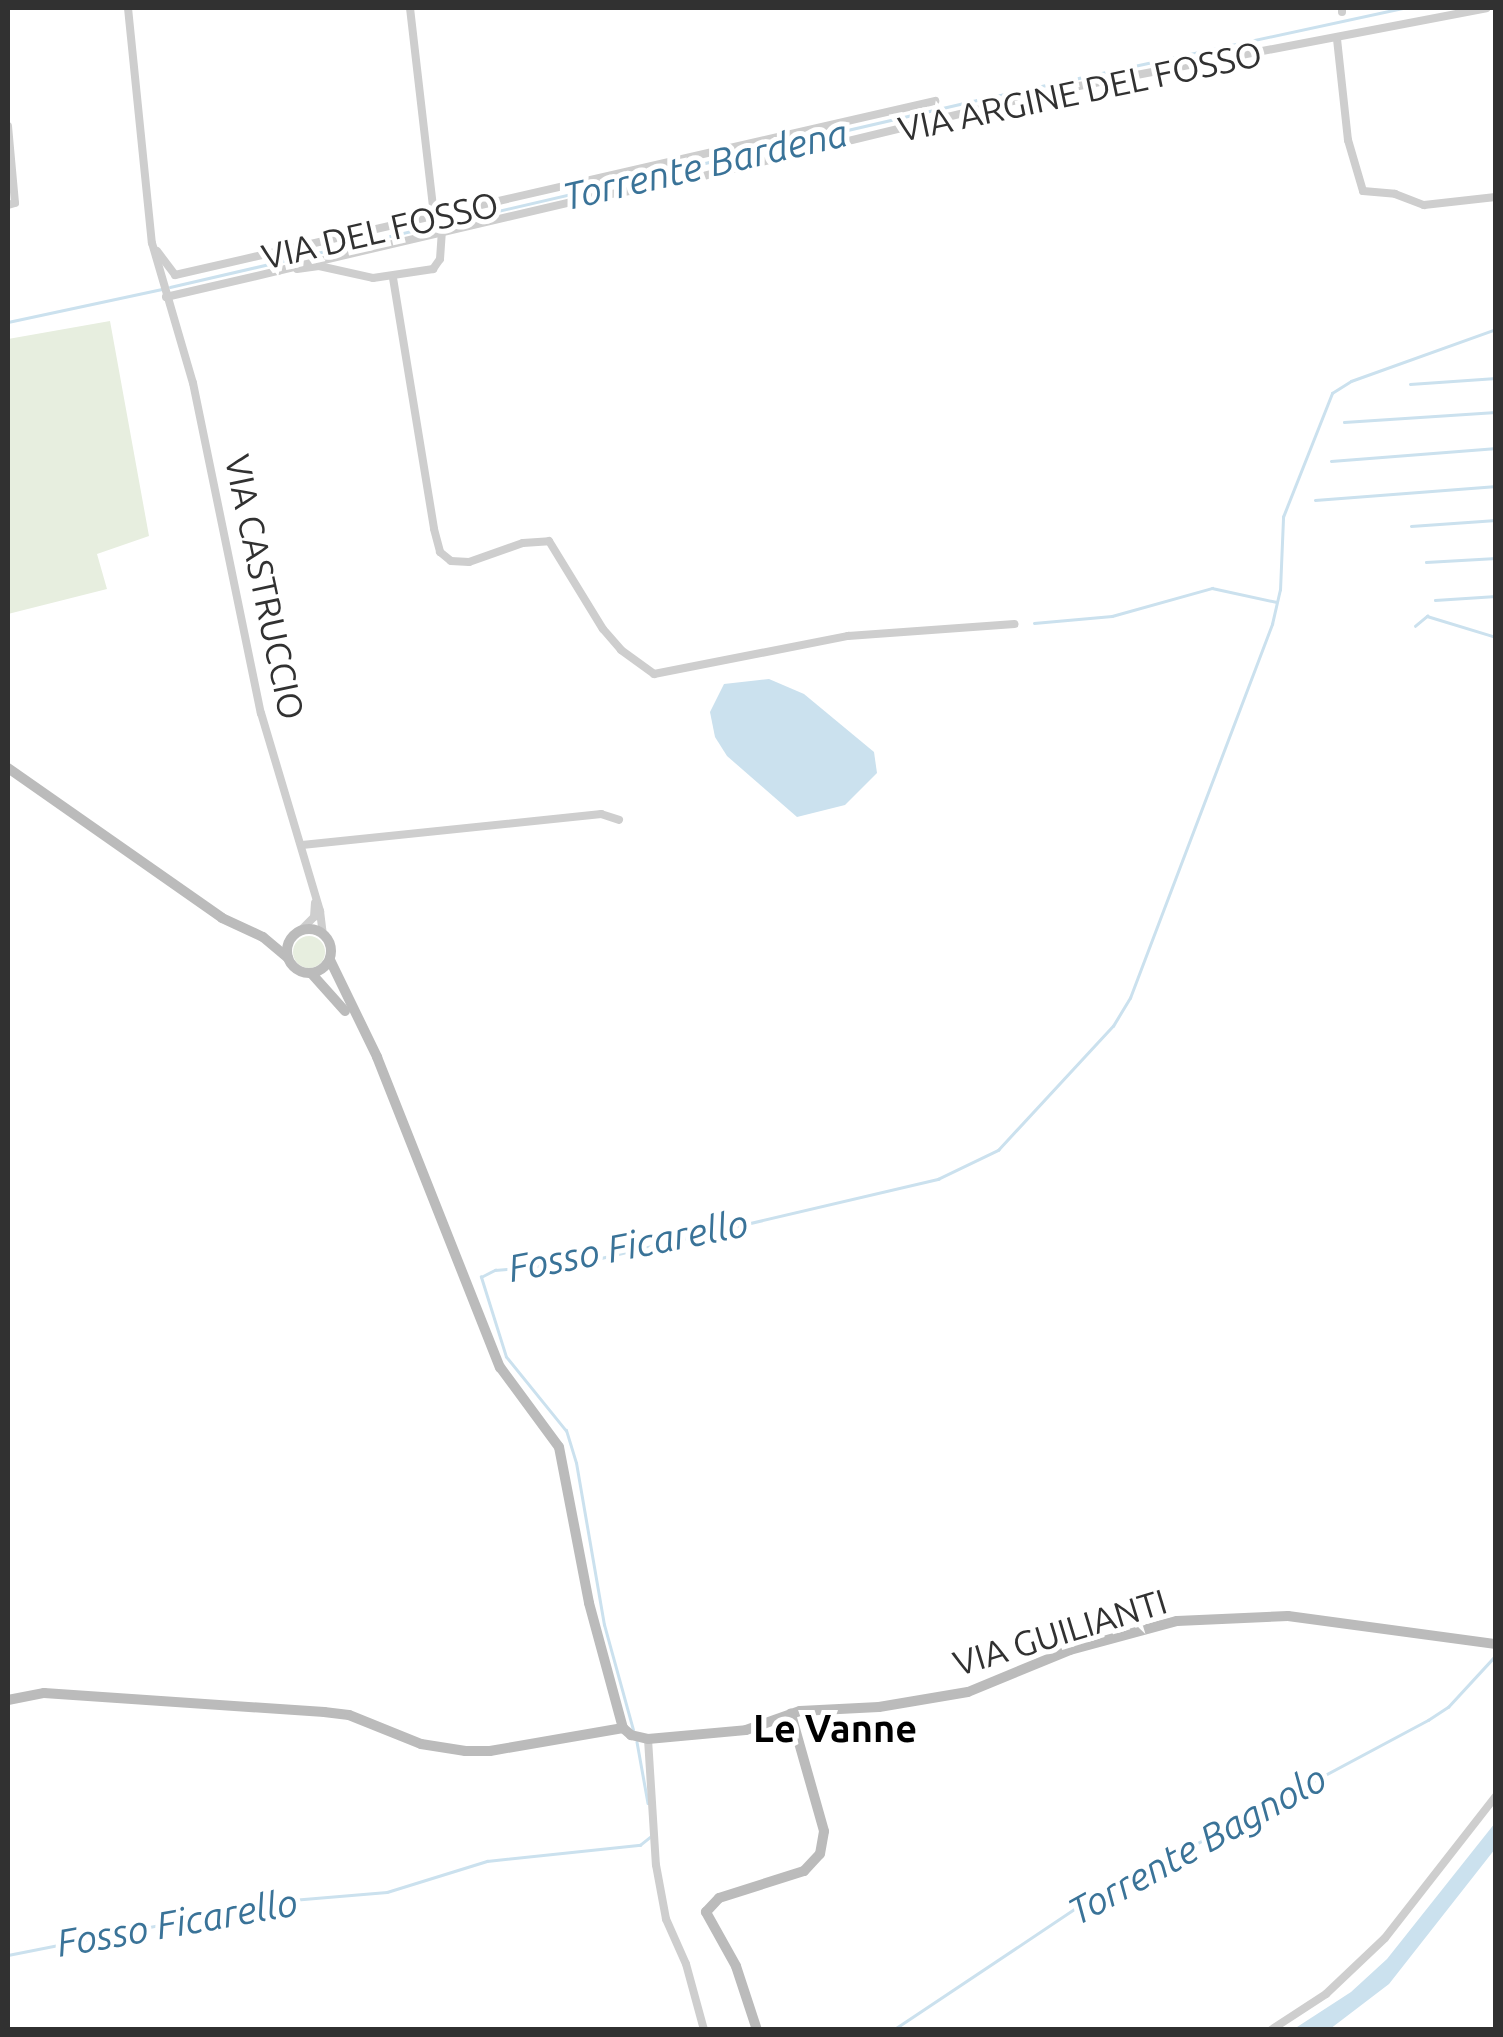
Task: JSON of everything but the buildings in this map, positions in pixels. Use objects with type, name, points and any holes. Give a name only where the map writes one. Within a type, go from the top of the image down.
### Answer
[{"type":"street","name":"VIA CASTRUCCIO","points":[[128,8],[152,243],[192,382],[261,713],[302,845],[322,934]]},
{"type":"street","points":[[410,8],[434,214]]},
{"type":"street","name":"VIA ARGINE DEL FOSSO","points":[[277,270],[666,185],[1074,87],[1486,8]]},
{"type":"street","points":[[1338,39],[1348,140],[1363,191],[1395,194],[1424,206],[1496,197]]},
{"type":"street","name":"VIA DEL FOSSO","points":[[152,243],[175,275],[936,101]]},
{"type":"street","points":[[8,126],[11,204]]},
{"type":"street","points":[[166,298],[277,270],[319,266],[360,278],[393,278],[436,267],[442,232]]},
{"type":"street","points":[[393,278],[440,552],[451,561],[469,562],[523,543],[550,541],[603,629],[621,650],[654,674],[848,636],[1015,624]]},
{"type":"street","points":[[8,768],[222,918],[264,937],[299,971],[311,973],[362,1031]]},
{"type":"street","points":[[302,845],[601,814],[619,820]]},
{"type":"street","name":"VIA CASTRUCCIO","points":[[298,932],[314,917],[313,888]]},
{"type":"street","points":[[264,937],[298,932],[322,934],[330,946],[330,960],[377,1057],[500,1367],[559,1447],[589,1604],[636,1735],[666,1920],[686,1964],[704,2030]]},
{"type":"street","points":[[288,958],[288,945],[298,932]]},
{"type":"street","points":[[311,973],[330,960]]},
{"type":"street","name":"VIA GUILIANTI","points":[[8,1700],[44,1693],[324,1712],[349,1715],[421,1744],[490,1751],[636,1735],[746,1730],[791,1714],[968,1692],[1070,1650],[1177,1621],[1288,1616],[1491,1644]]},
{"type":"street","points":[[758,2030],[736,1966],[706,1912],[719,1898],[791,1878],[820,1854],[824,1831],[791,1714]]},
{"type":"street","points":[[1271,2030],[1326,1994],[1368,1955],[1496,1796]]},
{"type":"green space","points":[[110,321],[149,536],[97,554],[107,589],[8,614],[8,339]]},
{"type":"green space","points":[[309,936],[320,941],[325,952],[320,963],[309,968],[298,963],[293,952],[298,941]]},
{"type":"water","points":[[769,679],[804,694],[874,752],[877,773],[845,805],[797,817],[727,756],[715,737],[710,712],[724,684]]},
{"type":"water","points":[[1495,1823],[1495,1849],[1389,1984],[1330,2029],[1294,2029],[1351,1992],[1387,1959]]},
{"type":"waterway","name":"Torrente Bardena","points":[[170,287],[977,100],[1402,8]]},
{"type":"waterway","name":"Torrente Bardena","points":[[8,322],[162,289]]},
{"type":"waterway","name":"Fosso Ficarello","points":[[633,1730],[604,1625],[576,1463],[566,1431],[506,1357],[481,1277],[495,1270],[584,1262],[938,1179],[998,1150],[1113,1026],[1130,998],[1272,624],[1280,590],[1283,517],[1332,393],[1351,381],[1496,329]]},
{"type":"waterway","points":[[1410,384],[1496,378]]},
{"type":"waterway","points":[[1344,422],[1496,412]]},
{"type":"waterway","points":[[1331,461],[1496,448]]},
{"type":"waterway","points":[[1315,500],[1496,486]]},
{"type":"waterway","points":[[1411,526],[1496,520]]},
{"type":"waterway","points":[[1426,562],[1496,558]]},
{"type":"waterway","points":[[1034,623],[1112,616],[1212,588],[1277,602]]},
{"type":"waterway","points":[[1435,600],[1496,596]]},
{"type":"waterway","points":[[1415,626],[1427,616],[1496,637]]},
{"type":"waterway","name":"Torrente Bagnolo","points":[[893,2030],[1076,1908],[1428,1720],[1448,1707],[1496,1655]]},
{"type":"waterway","name":"Fosso Ficarello","points":[[637,1742],[648,1803]]},
{"type":"waterway","name":"Fosso Ficarello","points":[[8,1955],[280,1901],[387,1892],[487,1861],[640,1845],[651,1836]]},
{"type":"district","name":"Le Vanne","points":[[835,1729]]}]
